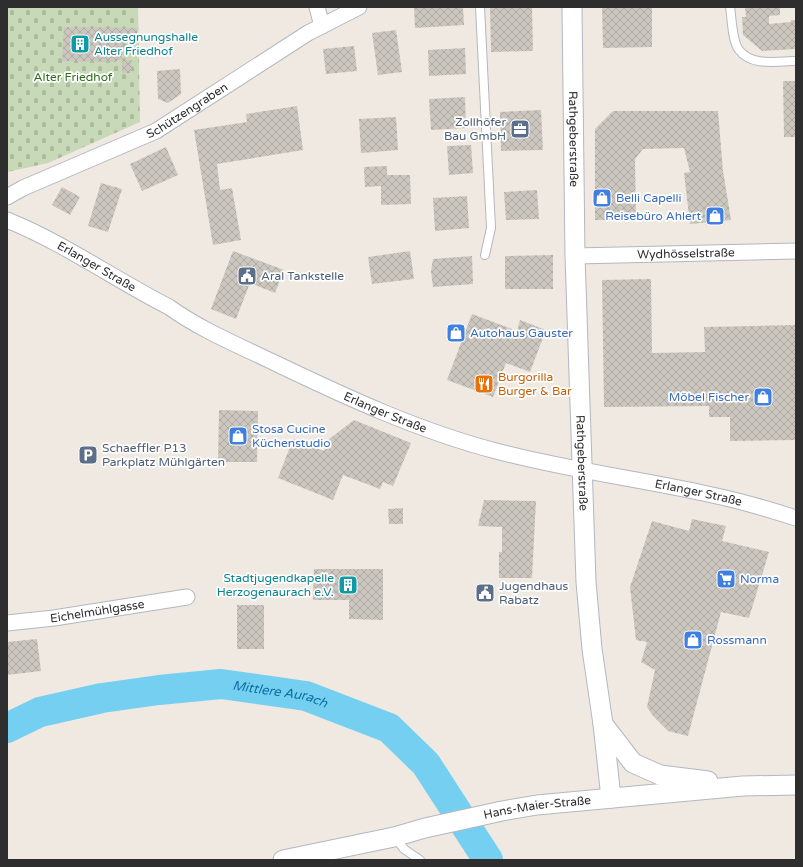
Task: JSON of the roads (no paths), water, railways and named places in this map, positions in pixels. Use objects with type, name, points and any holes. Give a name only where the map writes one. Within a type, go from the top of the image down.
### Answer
[{"type":"street","points":[[317,7],[322,26]]},
{"type":"street","name":"Schützengraben","points":[[7,198],[23,188],[156,131],[308,33],[359,7]]},
{"type":"street","name":"Rathgeberstraße","points":[[572,7],[575,256],[586,582],[592,649],[611,798]]},
{"type":"street","name":"Erlanger Straße","points":[[7,220],[27,228],[80,256],[169,307],[183,317],[336,392],[443,435],[495,451],[583,470],[712,494],[759,506],[796,518]]},
{"type":"street","name":"Wydhösselstraße","points":[[575,256],[796,251]]},
{"type":"street","name":"Eichelmühlgasse","points":[[7,623],[54,618],[187,597]]},
{"type":"street","points":[[602,724],[633,763],[660,775],[743,786]]},
{"type":"street","name":"Hans-Maier-Straße","points":[[283,860],[394,837],[425,828],[502,811],[537,805],[743,786],[796,784]]},
{"type":"lane","points":[[480,7],[491,228],[485,255]]},
{"type":"lane","points":[[730,7],[735,40],[739,50],[754,61],[796,61]]},
{"type":"lane","points":[[394,837],[404,849],[420,860]]},
{"type":"waterway","name":"Mittlere Aurach","points":[[7,728],[40,712],[102,698],[159,690],[221,684],[306,696],[389,728],[426,764],[488,860]]},
{"type":"place","name":"Aussegnungshalle Alter Friedhof","points":[[80,44]]},
{"type":"place","name":"Zollhöfer Bau GmbH","points":[[520,129]]},
{"type":"place","name":"Belli Capelli","points":[[602,198]]},
{"type":"place","name":"Reisebüro Ahlert","points":[[715,216]]},
{"type":"place","name":"Aral Tankstelle","points":[[247,276]]},
{"type":"place","name":"Autohaus Gauster","points":[[456,333]]},
{"type":"place","name":"Burgorilla Burger & Bar","points":[[484,384]]},
{"type":"place","name":"Möbel Fischer","points":[[763,397]]},
{"type":"place","name":"Stosa Cucine Küchenstudio","points":[[238,436]]},
{"type":"place","name":"Schaeffler P13 Parkplatz Mühlgärten","points":[[88,455]]},
{"type":"place","name":"Norma","points":[[726,579]]},
{"type":"place","name":"Stadtjugendkapelle Herzogenaurach e.V.","points":[[348,585]]},
{"type":"place","name":"Jugendhaus Rabatz","points":[[485,593]]},
{"type":"place","name":"Rossmann","points":[[693,640]]},
{"type":"park label","name":"Alter Friedhof","points":[[73,77]]}]
